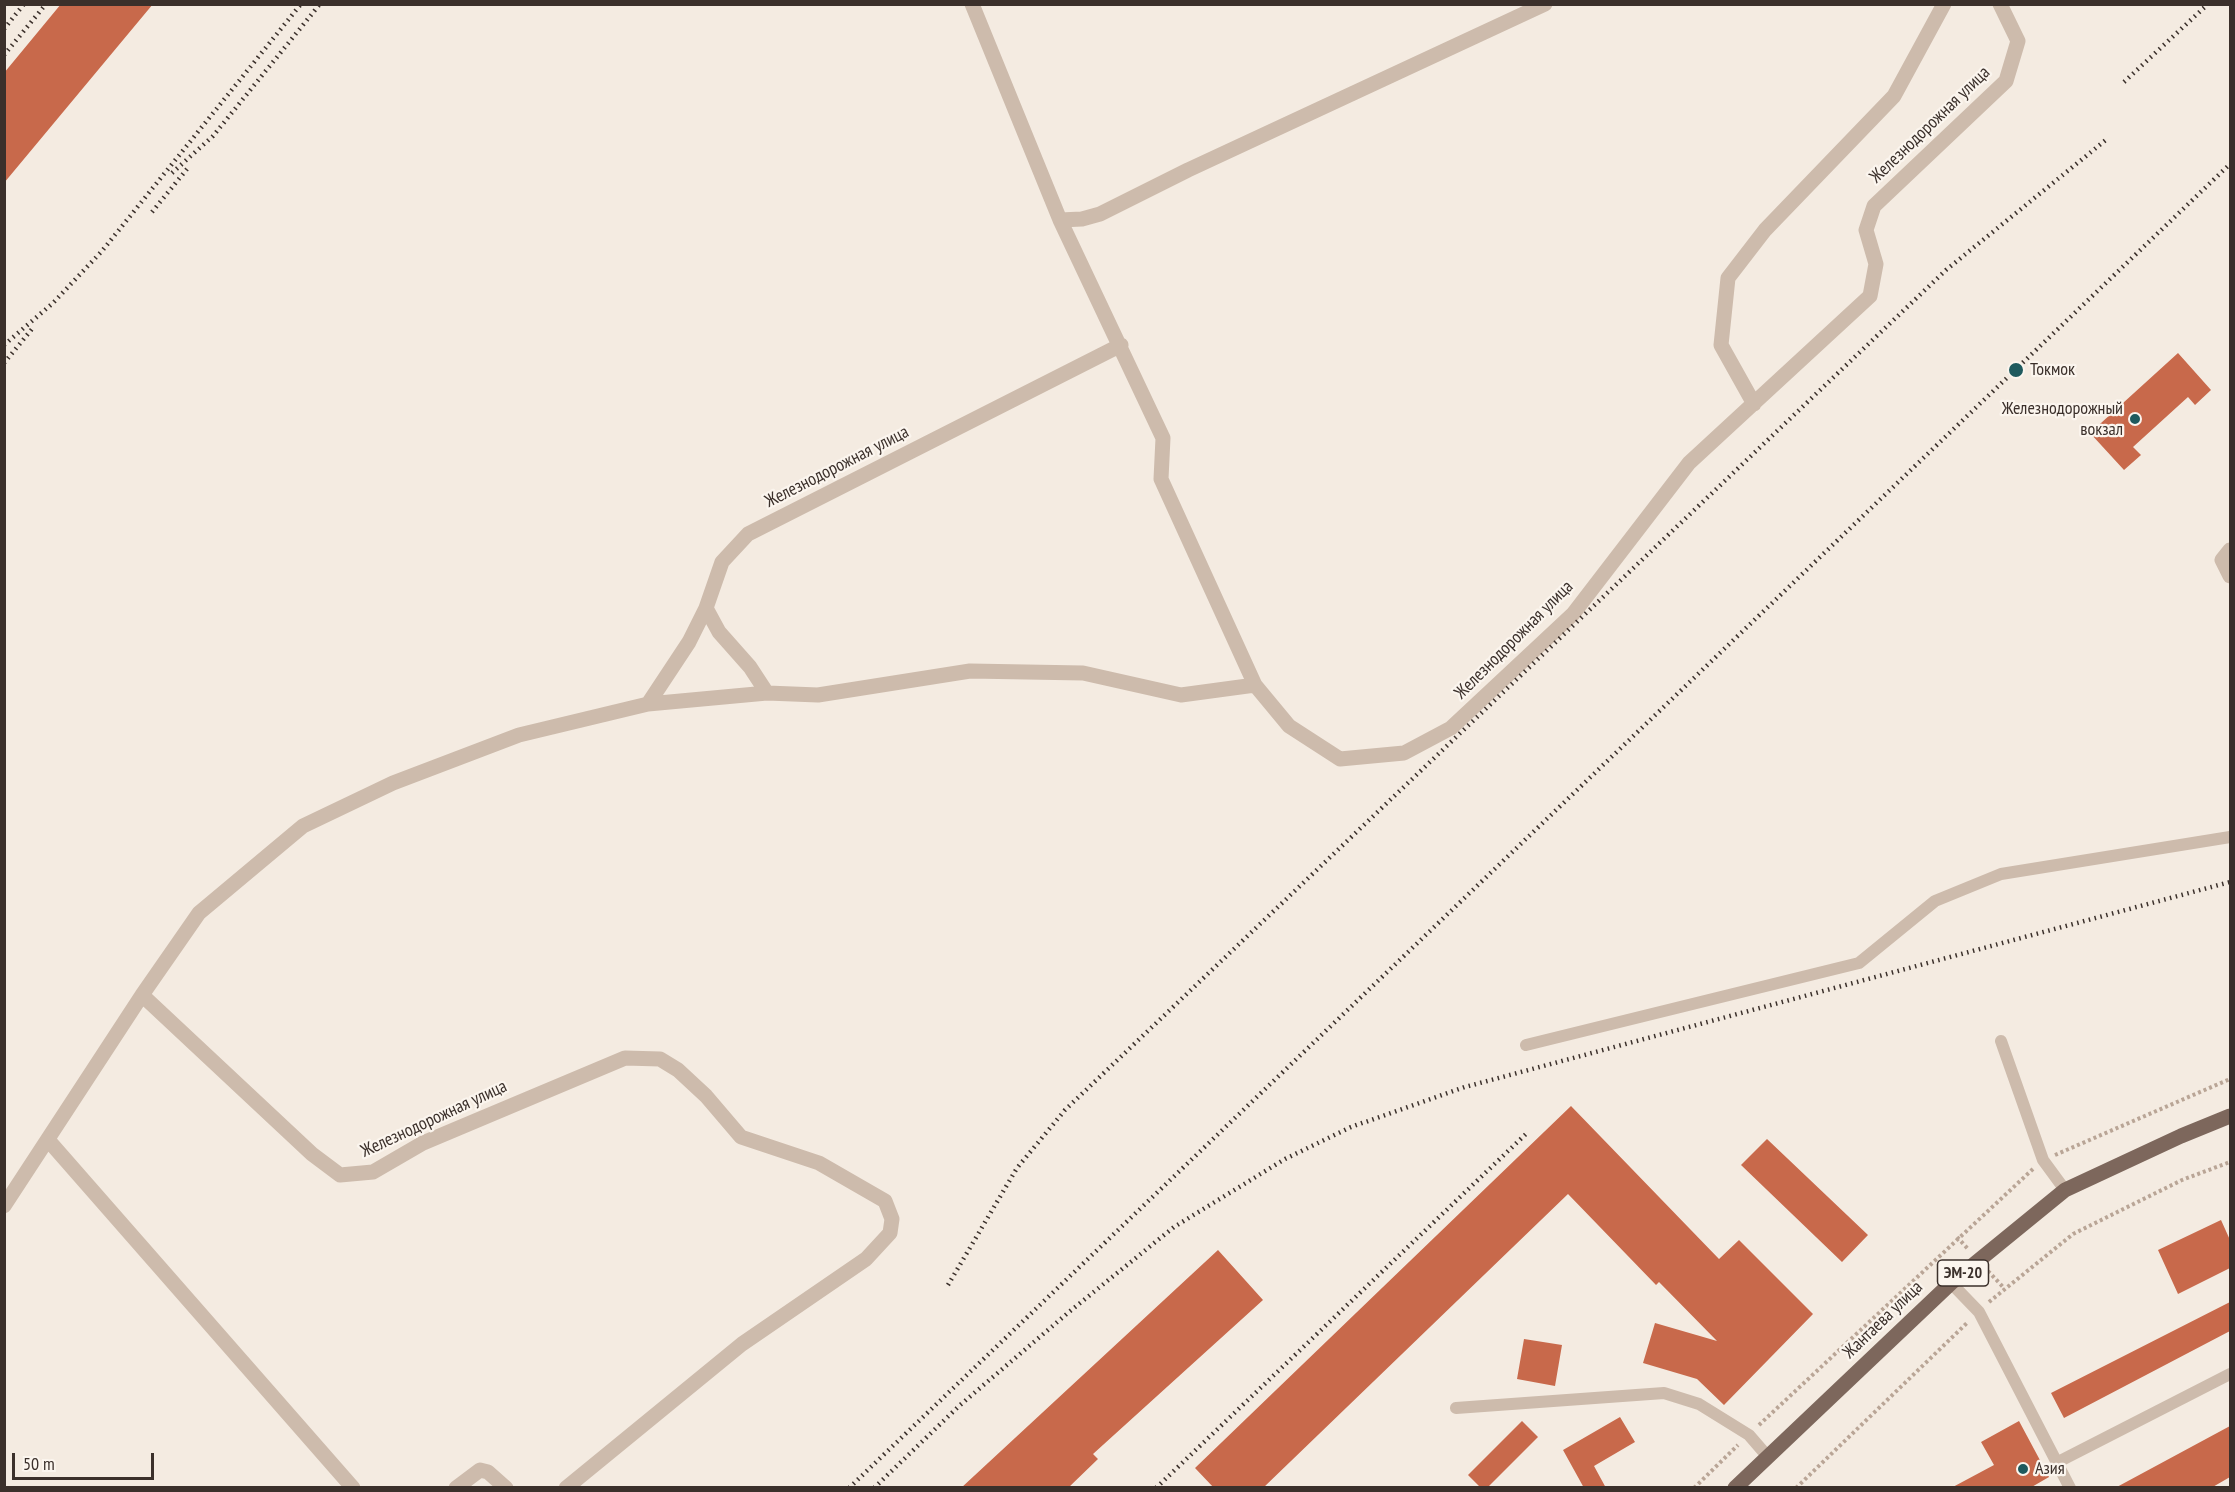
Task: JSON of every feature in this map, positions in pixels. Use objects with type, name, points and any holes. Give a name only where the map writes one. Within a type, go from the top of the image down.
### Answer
[{"type":"main road","name":"Жантаева улица","points":[[1735,1488],[1950,1283],[2065,1190],[2181,1136],[2230,1116]]},
{"type":"street","name":"Железнодорожная улица","points":[[972,4],[1060,220],[1163,438],[1161,479],[1255,685],[1289,726],[1340,759],[1404,753],[1451,728],[1573,614],[1689,463],[1870,296],[1876,264],[1866,230],[1874,206],[2006,81],[2018,41],[2000,4]]},
{"type":"street","points":[[1060,220],[1082,219],[1100,214],[1188,170],[1545,4]]},
{"type":"street","points":[[1754,404],[1721,345],[1728,278],[1766,230],[1894,96],[1944,4]]},
{"type":"street","name":"Железнодорожная улица","points":[[648,704],[689,642],[706,608],[722,562],[748,534],[1121,345]]},
{"type":"street","points":[[2230,550],[2222,560],[2230,576]]},
{"type":"street","points":[[706,608],[719,632],[750,667],[767,693]]},
{"type":"street","points":[[4,1206],[49,1141],[142,995],[199,913],[303,826],[393,783],[519,735],[648,704],[767,693],[818,695],[970,670],[1083,673],[1181,695],[1255,685]]},
{"type":"street","name":"Железнодорожная улица","points":[[142,995],[312,1154],[340,1175],[373,1172],[433,1139],[625,1058],[660,1059],[678,1070],[706,1096],[741,1137],[819,1163],[885,1201],[892,1220],[890,1233],[866,1259],[742,1344],[566,1488]]},
{"type":"street","points":[[49,1141],[352,1488]]},
{"type":"street","points":[[456,1488],[480,1470],[488,1472],[506,1488]]},
{"type":"lane","points":[[1526,1045],[1859,963],[1935,901],[2001,874],[2230,837]]},
{"type":"lane","points":[[2001,1041],[2043,1160],[2065,1190]]},
{"type":"lane","points":[[1950,1283],[1979,1312],[2070,1488]]},
{"type":"lane","points":[[2058,1462],[2230,1374]]},
{"type":"lane","points":[[1456,1408],[1664,1393],[1699,1404],[1709,1410],[1749,1435],[1768,1456]]},
{"type":"path","points":[[1796,1488],[2004,1288],[2073,1234],[2182,1180],[2230,1162]]},
{"type":"building","points":[[61,4],[153,4],[4,183],[4,73]]},
{"type":"building","name":"Железнодорожный вокзал","points":[[2178,353],[2211,390],[2195,405],[2188,397],[2133,447],[2141,455],[2124,470],[2090,433]]},
{"type":"building","points":[[1571,1106],[1719,1259],[1739,1240],[1813,1314],[1724,1405],[1697,1379],[1643,1363],[1655,1323],[1717,1341],[1659,1282],[1656,1285],[1568,1194],[1263,1488],[1214,1488],[1195,1468]]},
{"type":"building","points":[[1767,1139],[1868,1235],[1842,1262],[1741,1165]]},
{"type":"building","points":[[2221,1220],[2230,1240],[2230,1268],[2178,1294],[2158,1250]]},
{"type":"building","points":[[1218,1250],[1263,1300],[1093,1454],[1098,1459],[1068,1488],[961,1488]]},
{"type":"building","points":[[2230,1302],[2230,1331],[2064,1418],[2051,1393]]},
{"type":"building","points":[[1524,1339],[1562,1345],[1555,1386],[1517,1379]]},
{"type":"building","points":[[1620,1417],[1635,1442],[1594,1466],[1606,1488],[1584,1488],[1563,1450]]},
{"type":"building","points":[[1522,1421],[1538,1437],[1487,1488],[1481,1488],[1468,1475]]},
{"type":"building","points":[[2019,1421],[2049,1477],[2030,1488],[1951,1488],[1994,1465],[1981,1442]]},
{"type":"building","points":[[2230,1426],[2230,1477],[2211,1488],[2115,1488]]},
{"type":"railway","points":[[4,29],[24,4]]},
{"type":"railway","points":[[4,55],[46,4]]},
{"type":"railway","points":[[4,345],[53,303],[102,251],[301,4]]},
{"type":"railway","points":[[172,173],[213,136],[320,4]]},
{"type":"railway","points":[[2124,82],[2208,4]]},
{"type":"railway","points":[[948,1285],[1017,1168],[1065,1110],[1946,270],[2107,139]]},
{"type":"railway","points":[[849,1488],[2230,164]]},
{"type":"railway","points":[[152,212],[187,169]]},
{"type":"railway","points":[[4,363],[32,329]]},
{"type":"railway","points":[[874,1488],[959,1406],[1069,1312],[1174,1227],[1285,1159],[1351,1127],[1465,1087],[2230,882]]},
{"type":"railway","points":[[1156,1488],[1528,1132]]},
{"type":"place","name":"Токмок","points":[[2016,370]]},
{"type":"place","name":"Железнодорожный вокзал","points":[[2135,419]]},
{"type":"place","name":"Азия","points":[[2023,1469]]}]
